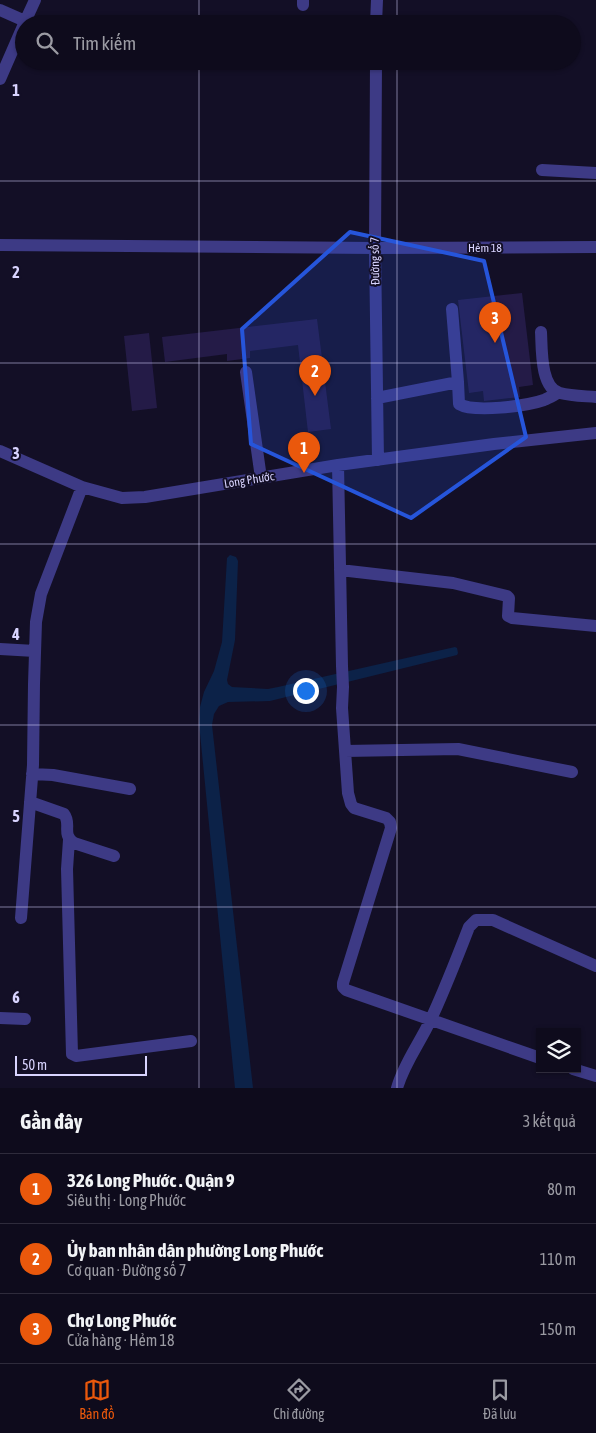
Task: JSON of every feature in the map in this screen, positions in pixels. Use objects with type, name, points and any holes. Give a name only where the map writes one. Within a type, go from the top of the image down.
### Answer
[{"type":"street","points":[[27,15],[34,0]]},
{"type":"street","points":[[376,15],[377,0]]},
{"type":"street","points":[[0,10],[15,18]]},
{"type":"street","points":[[0,78],[15,44]]},
{"type":"street","name":"Đường số 7","points":[[376,70],[375,248],[378,460]]},
{"type":"street","points":[[542,170],[596,173]]},
{"type":"street","name":"Hẻm 18","points":[[0,246],[596,247]]},
{"type":"street","points":[[452,309],[459,404],[464,407],[478,408],[509,407],[544,400],[558,393]]},
{"type":"street","points":[[541,332],[543,369],[550,387],[558,393],[596,397]]},
{"type":"street","points":[[246,372],[261,478]]},
{"type":"street","points":[[377,398],[458,382]]},
{"type":"street","name":"Long Phước","points":[[0,451],[82,487],[122,498],[131,498],[155,496],[338,465],[494,444],[596,433]]},
{"type":"street","points":[[338,465],[342,708],[348,793],[350,804],[354,808],[386,818],[390,822],[391,828],[343,987],[346,990],[536,1057]]},
{"type":"street","points":[[21,918],[32,774],[36,622],[41,594],[82,487]]},
{"type":"street","points":[[340,570],[453,583],[508,596],[508,616],[512,618],[596,626]]},
{"type":"street","points":[[0,649],[35,651]]},
{"type":"street","points":[[345,751],[458,748],[572,772]]},
{"type":"street","points":[[32,774],[53,775],[130,789]]},
{"type":"street","points":[[30,802],[64,814],[66,818],[69,840],[67,869],[72,1054],[76,1056],[192,1041]]},
{"type":"street","points":[[69,840],[114,856]]},
{"type":"street","points":[[397,1088],[407,1062],[431,1020],[469,927],[476,920],[493,920],[596,966]]},
{"type":"street","points":[[0,1018],[25,1019]]},
{"type":"street","points":[[581,1071],[596,1076]]},
{"type":"highlighted area","points":[[350,232],[484,261],[526,437],[411,518],[251,444],[242,329]]},
{"type":"water","points":[[230,555],[236,557],[238,561],[235,640],[227,680],[228,684],[232,687],[268,689],[455,647],[458,653],[457,655],[270,701],[228,702],[219,706],[214,714],[212,725],[253,1088],[235,1088],[199,723],[200,707],[204,692],[214,671],[222,642],[227,558]]},
{"type":"building","points":[[522,293],[533,385],[519,387],[520,397],[484,401],[483,391],[469,393],[458,300]]},
{"type":"building","points":[[317,319],[331,429],[308,432],[298,345],[250,351],[250,358],[227,361],[227,354],[165,362],[162,337]]},
{"type":"building","points":[[149,333],[157,408],[132,411],[124,336]]},
{"type":"place","name":"Chợ Long Phước","points":[[495,343]]},
{"type":"place","name":"Ủy ban nhân dân phường Long Phước","points":[[315,396]]},
{"type":"place","name":"326 Long Phước . Quận 9","points":[[304,473]]}]
